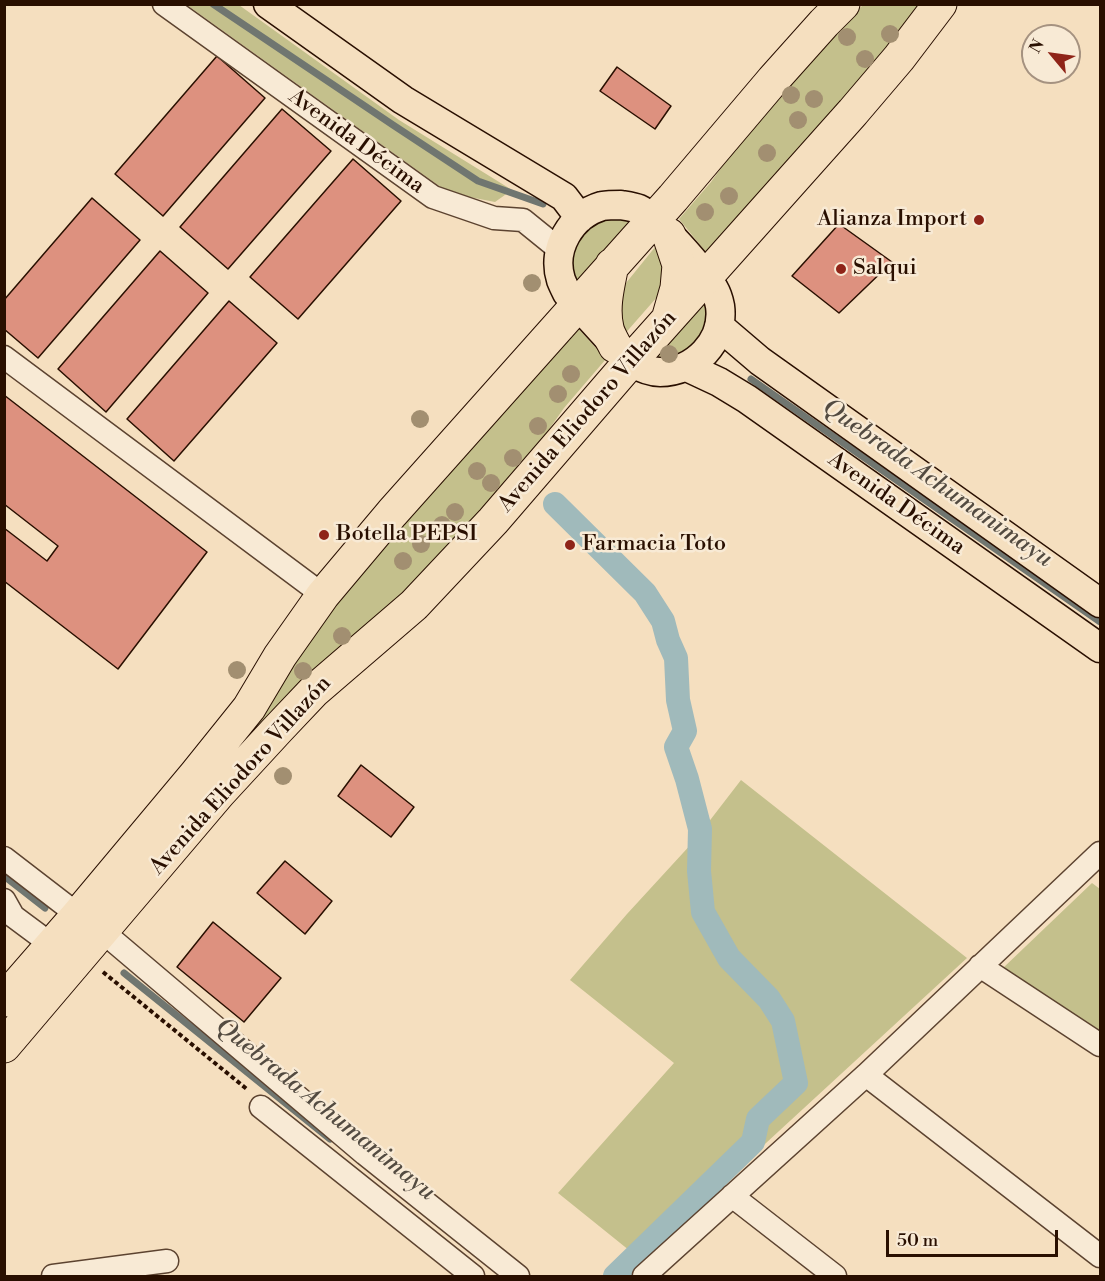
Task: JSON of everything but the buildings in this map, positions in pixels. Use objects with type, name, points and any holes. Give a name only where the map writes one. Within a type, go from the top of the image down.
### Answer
[{"type":"highway","name":"Avenida Eliodoro Villazón","points":[[4,1046],[87,934],[196,774],[249,708],[280,656],[323,595],[392,513],[612,265],[661,226],[673,198],[773,80],[843,4]]},
{"type":"highway","name":"Avenida Eliodoro Villazón","points":[[4,999],[52,945],[87,934],[314,691],[422,596],[493,521],[623,354],[669,318],[853,112],[899,58],[940,4]]},
{"type":"highway","points":[[661,226],[679,265],[677,288],[669,318]]},
{"type":"highway","points":[[612,265],[606,291],[607,329],[623,354]]},
{"type":"main road","points":[[268,4],[403,99],[564,197],[580,218]]},
{"type":"main road","points":[[621,205],[639,209],[661,226],[706,276],[716,291],[720,308],[719,326],[713,343],[702,357],[687,367],[672,371],[657,372],[643,368],[623,354],[567,293],[561,280],[560,250],[565,236],[580,218],[587,212],[604,206],[621,205]]},
{"type":"main road","name":"Avenida Décima","points":[[719,326],[760,362],[1101,603]]},
{"type":"main road","name":"Avenida Décima","points":[[687,367],[719,382],[747,399],[1101,648]]},
{"type":"street","name":"Avenida Décima","points":[[164,4],[433,197],[494,218],[523,220],[560,250]]},
{"type":"street","points":[[4,357],[323,595]]},
{"type":"street","points":[[4,858],[87,934],[518,1276]]},
{"type":"street","points":[[644,1276],[866,1075],[980,966],[1096,864]]},
{"type":"street","points":[[4,900],[13,916],[52,945]]},
{"type":"street","points":[[980,966],[1101,1046]]},
{"type":"street","points":[[866,1075],[1101,1256]]},
{"type":"street","points":[[261,1107],[473,1276]]},
{"type":"street","points":[[732,1196],[835,1276]]},
{"type":"street","points":[[53,1276],[167,1261]]},
{"type":"path","points":[[87,934],[250,1091],[261,1107]]},
{"type":"shaded area","points":[[187,5],[239,5],[399,120],[512,190],[495,202],[449,193]]},
{"type":"shaded area","points":[[863,5],[926,5],[709,256],[679,219],[711,182],[746,133],[823,43]]},
{"type":"shaded area","points":[[636,217],[576,286],[571,270],[574,245],[596,220]]},
{"type":"shaded area","points":[[660,241],[670,267],[658,296],[622,337],[617,295]]},
{"type":"shaded area","points":[[705,294],[710,318],[692,353],[647,361]]},
{"type":"shaded area","points":[[575,325],[606,359],[564,408],[526,462],[484,513],[181,819],[289,667],[374,556]]},
{"type":"shaded area","points":[[741,780],[967,958],[640,1259],[558,1193],[674,1063],[570,980],[694,841]]},
{"type":"shaded area","points":[[1092,883],[1100,889],[1100,1032],[1003,968]]},
{"type":"waterway","name":"Quebrada Achumanimayu","points":[[213,4],[478,181],[543,204]]},
{"type":"waterway","name":"Quebrada Achumanimayu","points":[[751,379],[1100,622]]},
{"type":"waterway","points":[[555,504],[645,593],[663,621],[676,658],[678,700],[685,731],[676,747],[700,829],[699,871],[703,912],[729,958],[769,999],[783,1021],[796,1083],[758,1119],[753,1142],[615,1276]]},
{"type":"waterway","name":"Quebrada Achumanimayu","points":[[4,876],[45,908]]},
{"type":"waterway","name":"Quebrada Achumanimayu","points":[[124,973],[330,1139]]},
{"type":"place","name":"Alianza Import","points":[[979,220]]},
{"type":"place","name":"Salqui","points":[[841,269]]},
{"type":"place","name":"Botella PEPSI","points":[[324,535]]},
{"type":"place","name":"Farmacia Toto","points":[[570,545]]}]
